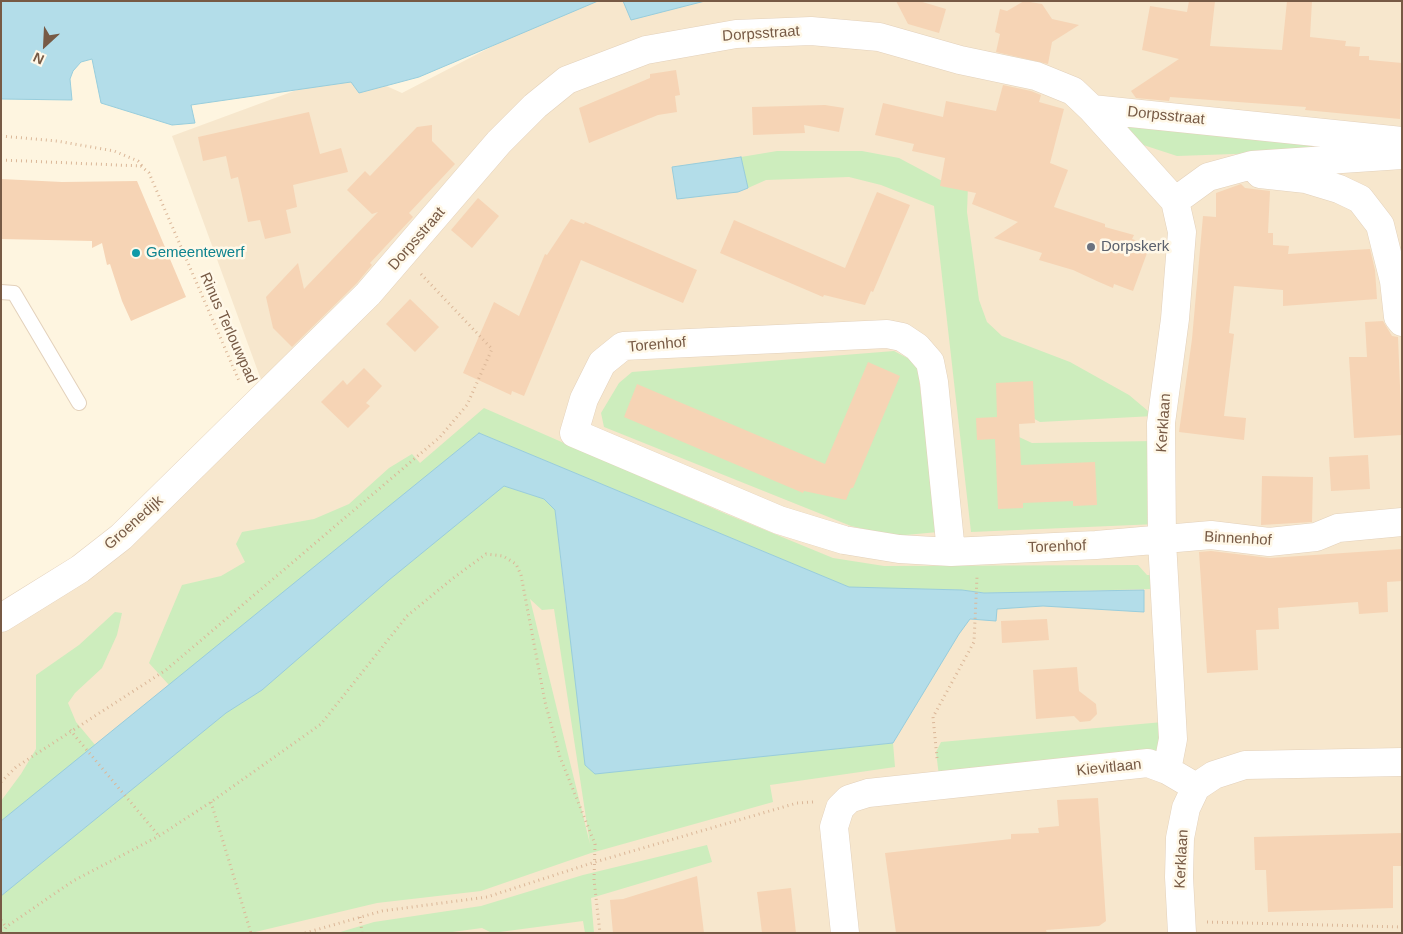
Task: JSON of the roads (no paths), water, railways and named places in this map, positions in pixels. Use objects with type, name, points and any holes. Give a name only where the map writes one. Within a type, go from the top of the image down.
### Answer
[{"type":"street","name":"Dorpsstraat","points":[[252,410],[368,294],[499,142],[535,106],[567,80],[646,50],[736,34],[812,31],[879,38],[960,60],[1036,76],[1073,91],[1092,109],[1402,141]]},
{"type":"street","name":"Kerklaan","points":[[1092,109],[1174,201],[1182,232],[1175,319],[1161,423],[1162,541],[1173,739],[1168,770]]},
{"type":"street","points":[[1174,201],[1208,177],[1252,165],[1402,155]]},
{"type":"street","points":[[1252,165],[1260,174],[1306,180],[1339,189],[1360,199],[1380,225],[1398,281],[1398,317],[1402,322]]},
{"type":"street","name":"Torenhof","points":[[951,552],[934,382],[930,362],[917,347],[902,337],[887,334],[623,346],[602,363],[584,399],[574,433],[780,520],[844,540],[899,549],[951,552],[1162,541]]},
{"type":"street","name":"Groenedijk","points":[[1,618],[80,569],[121,537],[252,410]]},
{"type":"street","name":"Binnenhof","points":[[1162,541],[1211,536],[1269,542],[1316,537],[1338,528],[1402,522]]},
{"type":"street","points":[[1196,787],[1214,775],[1245,765],[1402,762]]},
{"type":"street","name":"Kievitlaan","points":[[845,933],[834,827],[840,808],[849,799],[868,793],[1148,763],[1168,770],[1196,787]]},
{"type":"street","name":"Kerklaan","points":[[1182,927],[1179,878],[1180,838],[1186,808],[1196,787]]},
{"type":"lane","points":[[1,292],[14,294],[79,403]]},
{"type":"water","points":[[1,1],[598,1],[419,77],[359,93],[351,82],[191,105],[195,123],[172,125],[101,103],[92,59],[81,62],[73,71],[70,79],[72,100],[1,99]]},
{"type":"water","points":[[623,1],[705,1],[631,20]]},
{"type":"water","points":[[741,157],[748,188],[738,192],[677,199],[672,167]]},
{"type":"water","points":[[479,433],[849,587],[962,590],[984,593],[1144,590],[1144,612],[1043,606],[997,609],[996,621],[970,619],[893,743],[595,774],[585,765],[555,510],[544,499],[504,486],[389,580],[262,690],[226,713],[1,896],[1,821]]},
{"type":"place","name":"Dorpskerk","points":[[1091,247]]},
{"type":"place","name":"Gemeentewerf","points":[[136,253]]}]
